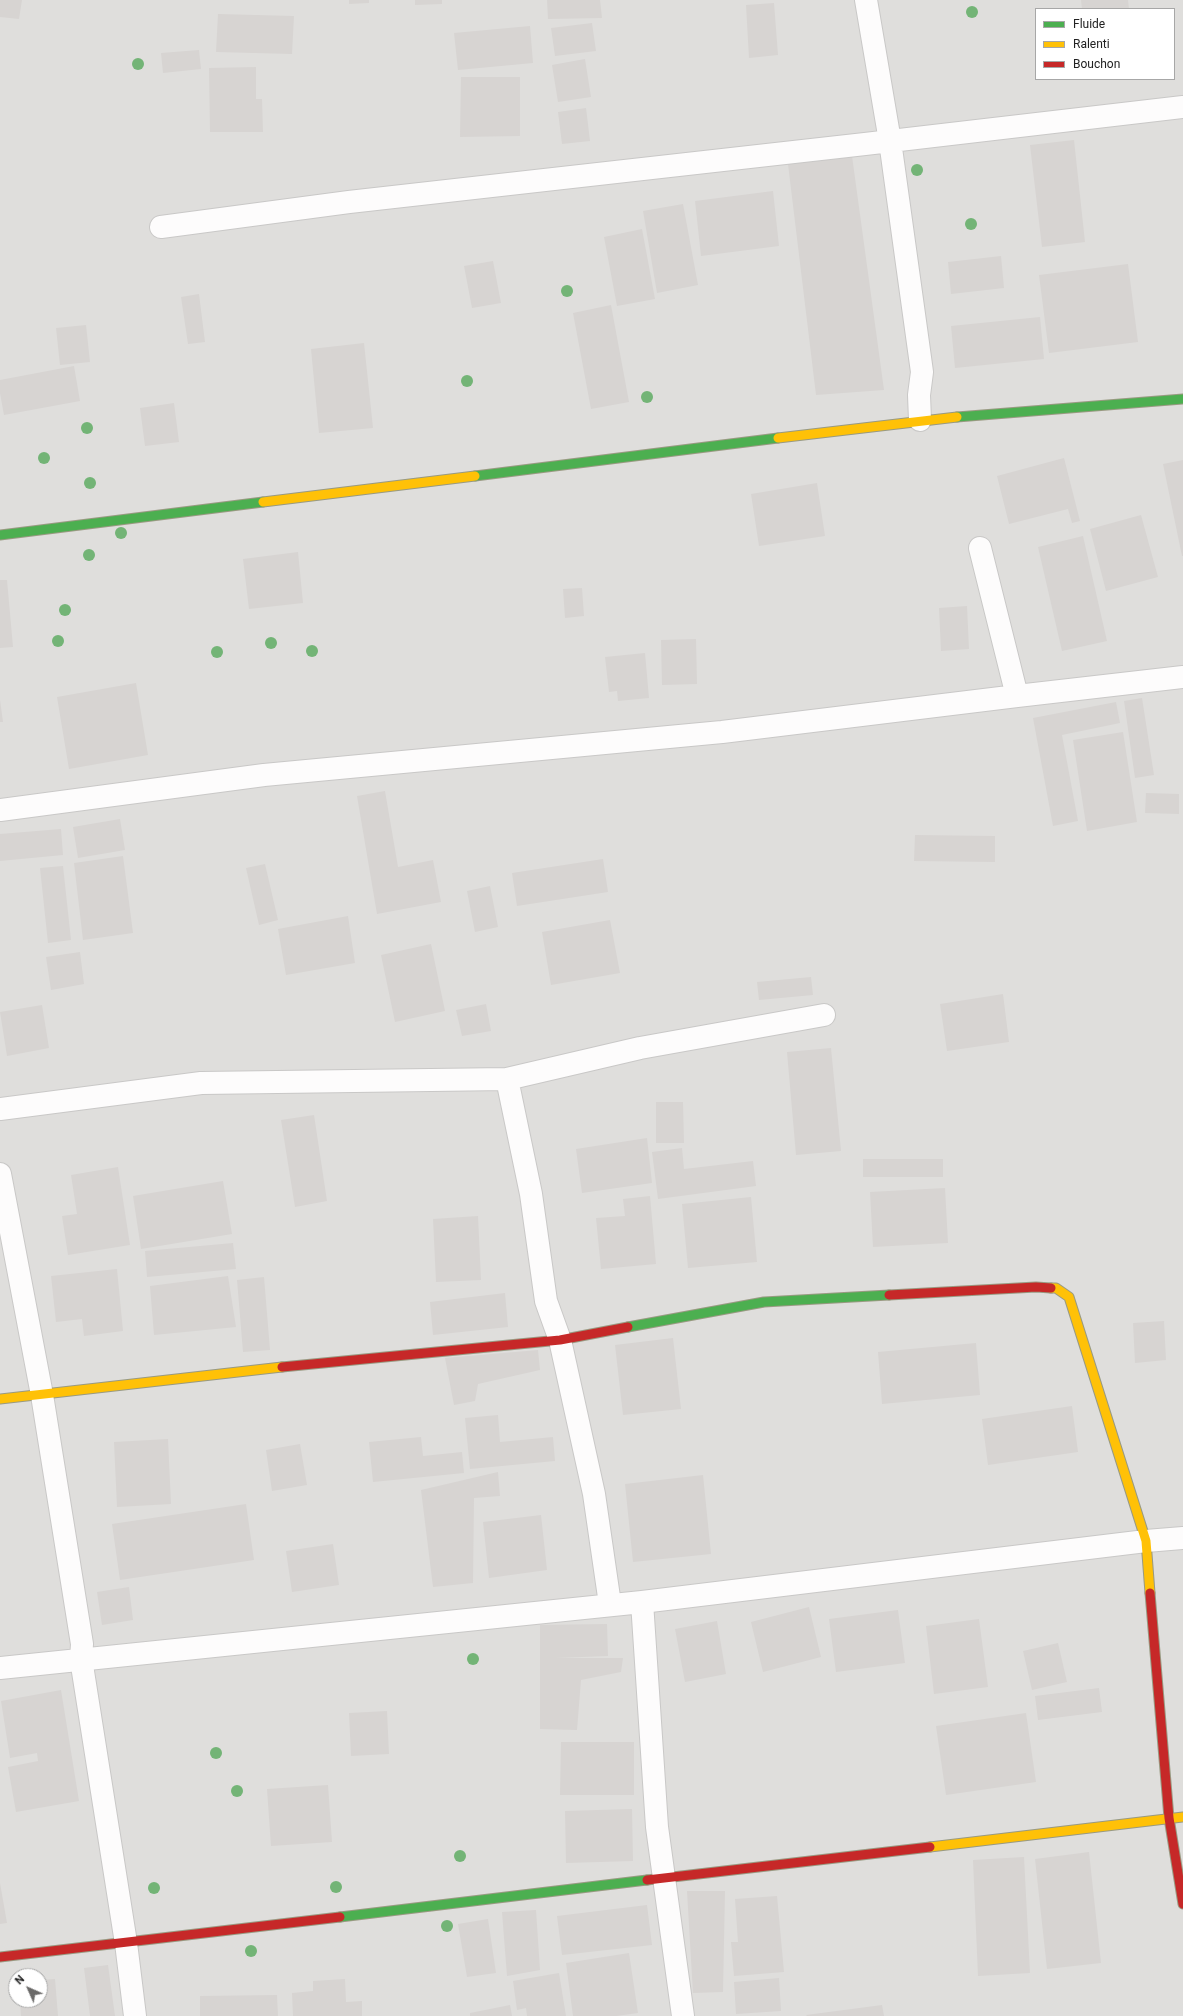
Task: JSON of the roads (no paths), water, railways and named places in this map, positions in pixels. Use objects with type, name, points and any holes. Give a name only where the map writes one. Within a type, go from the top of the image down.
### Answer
[{"type":"street","points":[[866,0],[890,141],[922,372],[919,395],[920,420]]},
{"type":"street","points":[[161,227],[349,202],[1183,107]]},
{"type":"street","points":[[0,535],[920,420],[1183,399]]},
{"type":"street","points":[[980,548],[1017,696]]},
{"type":"street","points":[[0,810],[264,775],[722,732],[1183,677]]},
{"type":"street","points":[[0,1109],[201,1083],[507,1078],[640,1048],[824,1014]]},
{"type":"street","points":[[507,1078],[531,1194],[546,1301],[560,1340],[594,1494],[610,1604]]},
{"type":"street","points":[[0,1174],[42,1395],[82,1644],[82,1659],[126,1943],[135,2016]]},
{"type":"street","points":[[0,1399],[232,1372],[560,1340],[764,1302],[1036,1287],[1056,1288],[1069,1297],[1146,1541],[1170,1818],[1183,1904]]},
{"type":"street","points":[[0,1668],[610,1604],[642,1602],[1146,1541],[1183,1538]]},
{"type":"street","points":[[642,1602],[650,1694],[657,1827],[683,2016]]},
{"type":"street","points":[[0,1957],[665,1879],[1183,1816]]}]
